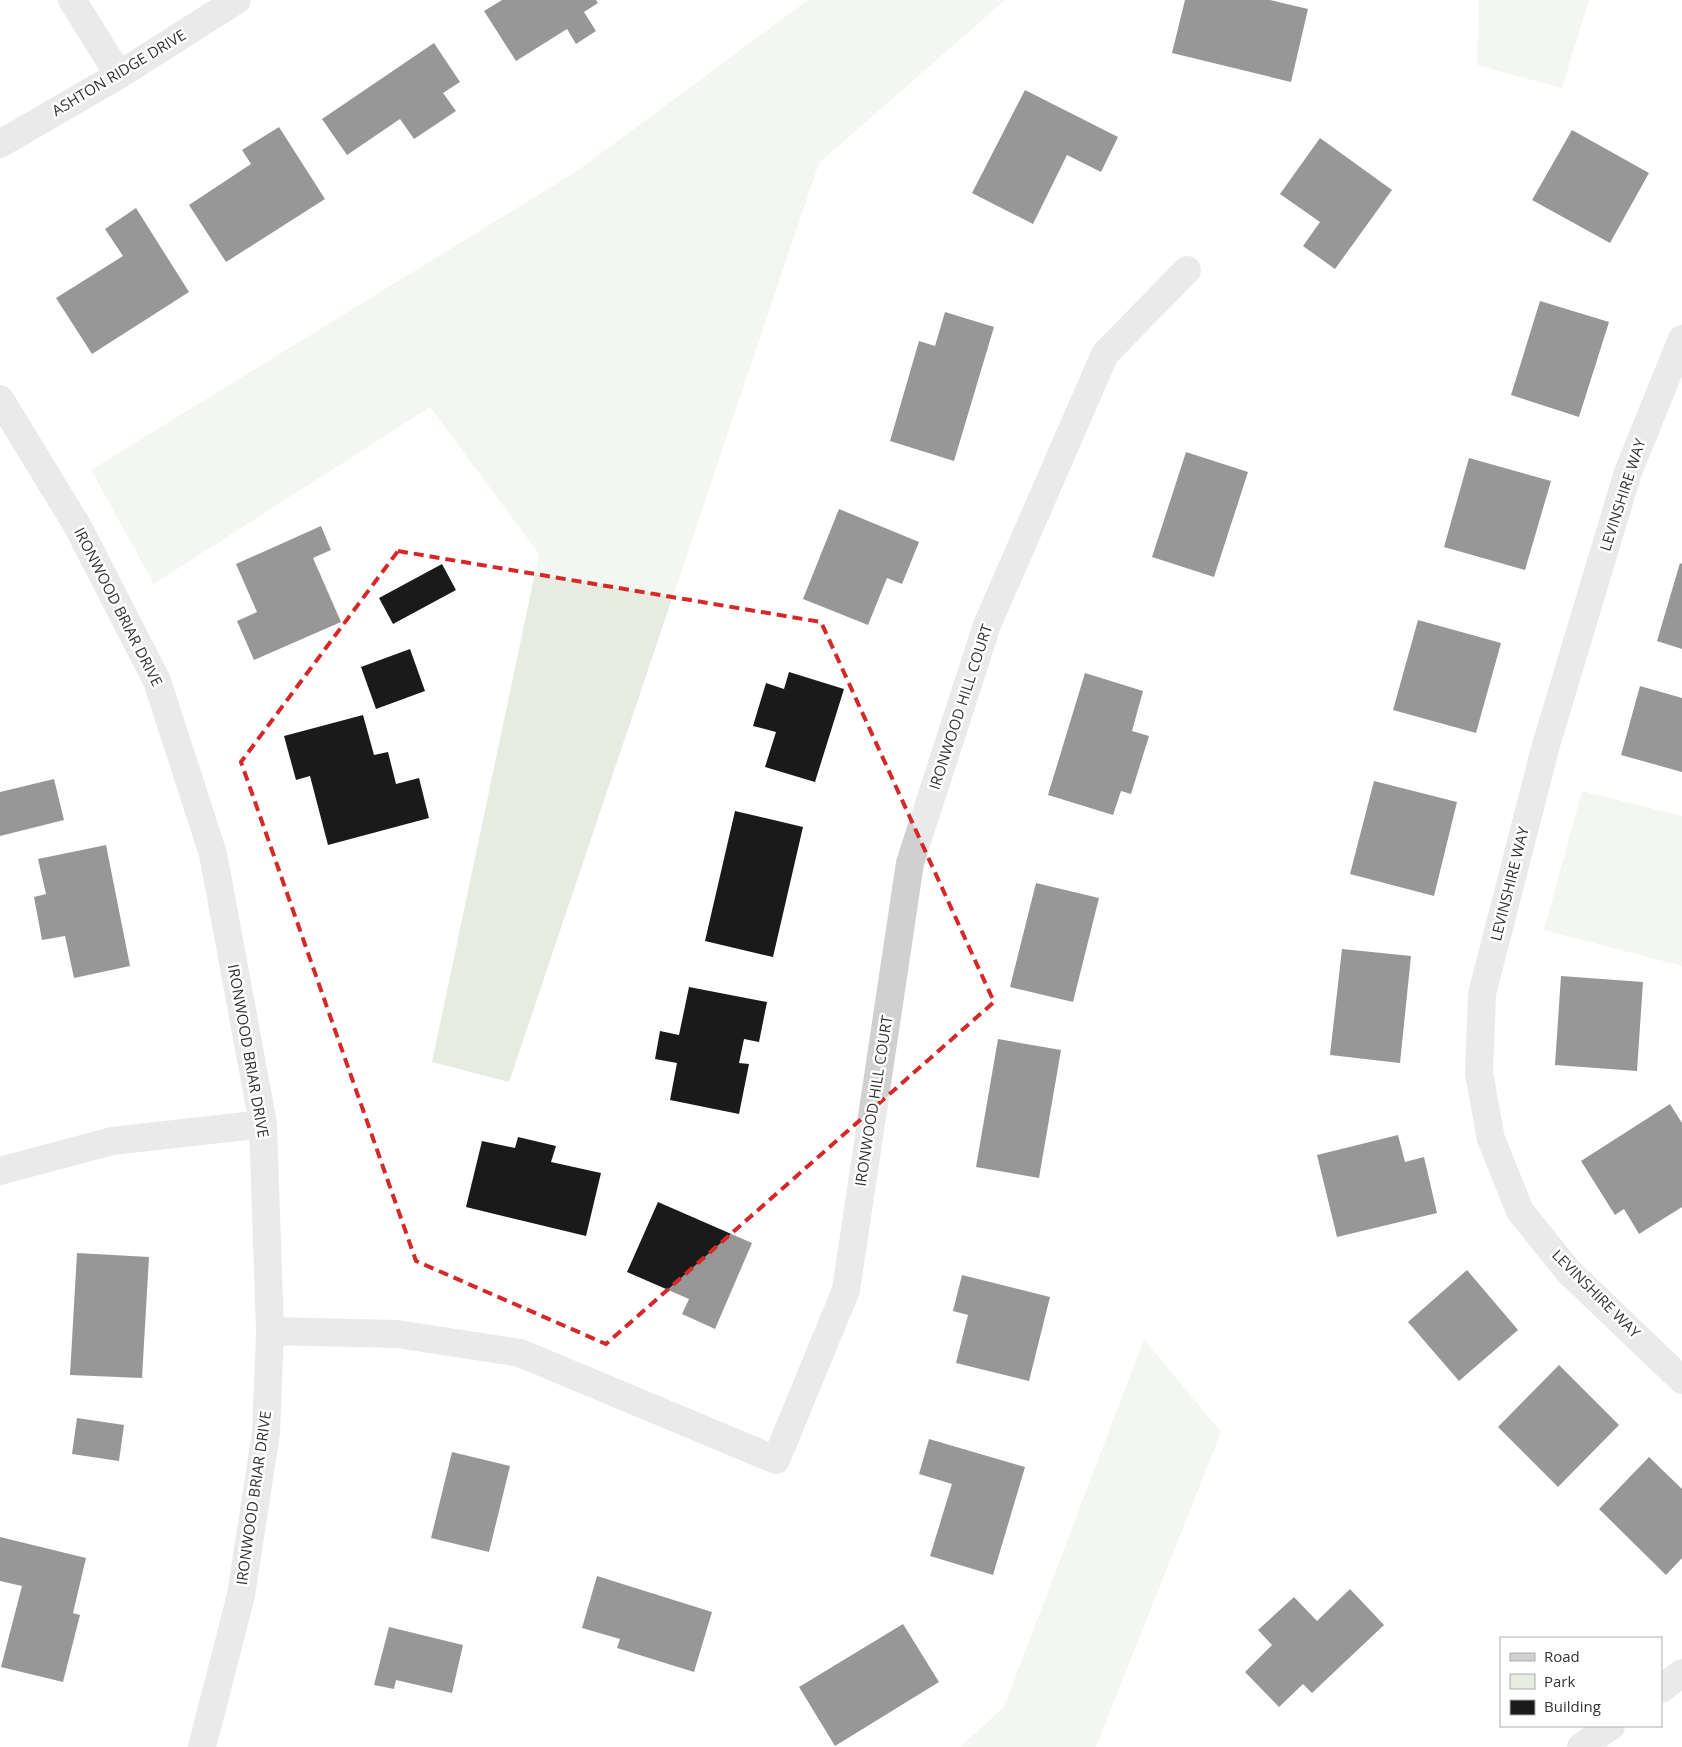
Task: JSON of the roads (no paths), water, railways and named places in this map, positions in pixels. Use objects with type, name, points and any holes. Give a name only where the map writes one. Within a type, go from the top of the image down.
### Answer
[{"type":"street","points":[[72,0],[118,75]]},
{"type":"street","name":"ASHTON RIDGE DRIVE","points":[[0,144],[118,75],[237,0]]},
{"type":"street","name":"IRONWOOD HILL COURT","points":[[270,1331],[397,1334],[520,1354],[776,1460],[846,1290],[910,864],[987,625],[1105,354],[1187,270]]},
{"type":"street","name":"LEVINSHIRE WAY","points":[[1682,339],[1628,472],[1546,745],[1482,994],[1479,1072],[1491,1139],[1520,1211],[1569,1272],[1682,1380]]},
{"type":"street","name":"IRONWOOD BRIAR DRIVE","points":[[0,399],[78,527],[157,681],[212,854],[263,1124],[270,1331],[266,1433],[241,1595],[202,1747]]},
{"type":"street","points":[[0,1171],[112,1141],[263,1124]]},
{"type":"street","points":[[1662,1687],[1682,1673]]},
{"type":"street","points":[[1581,1747],[1610,1727]]}]
